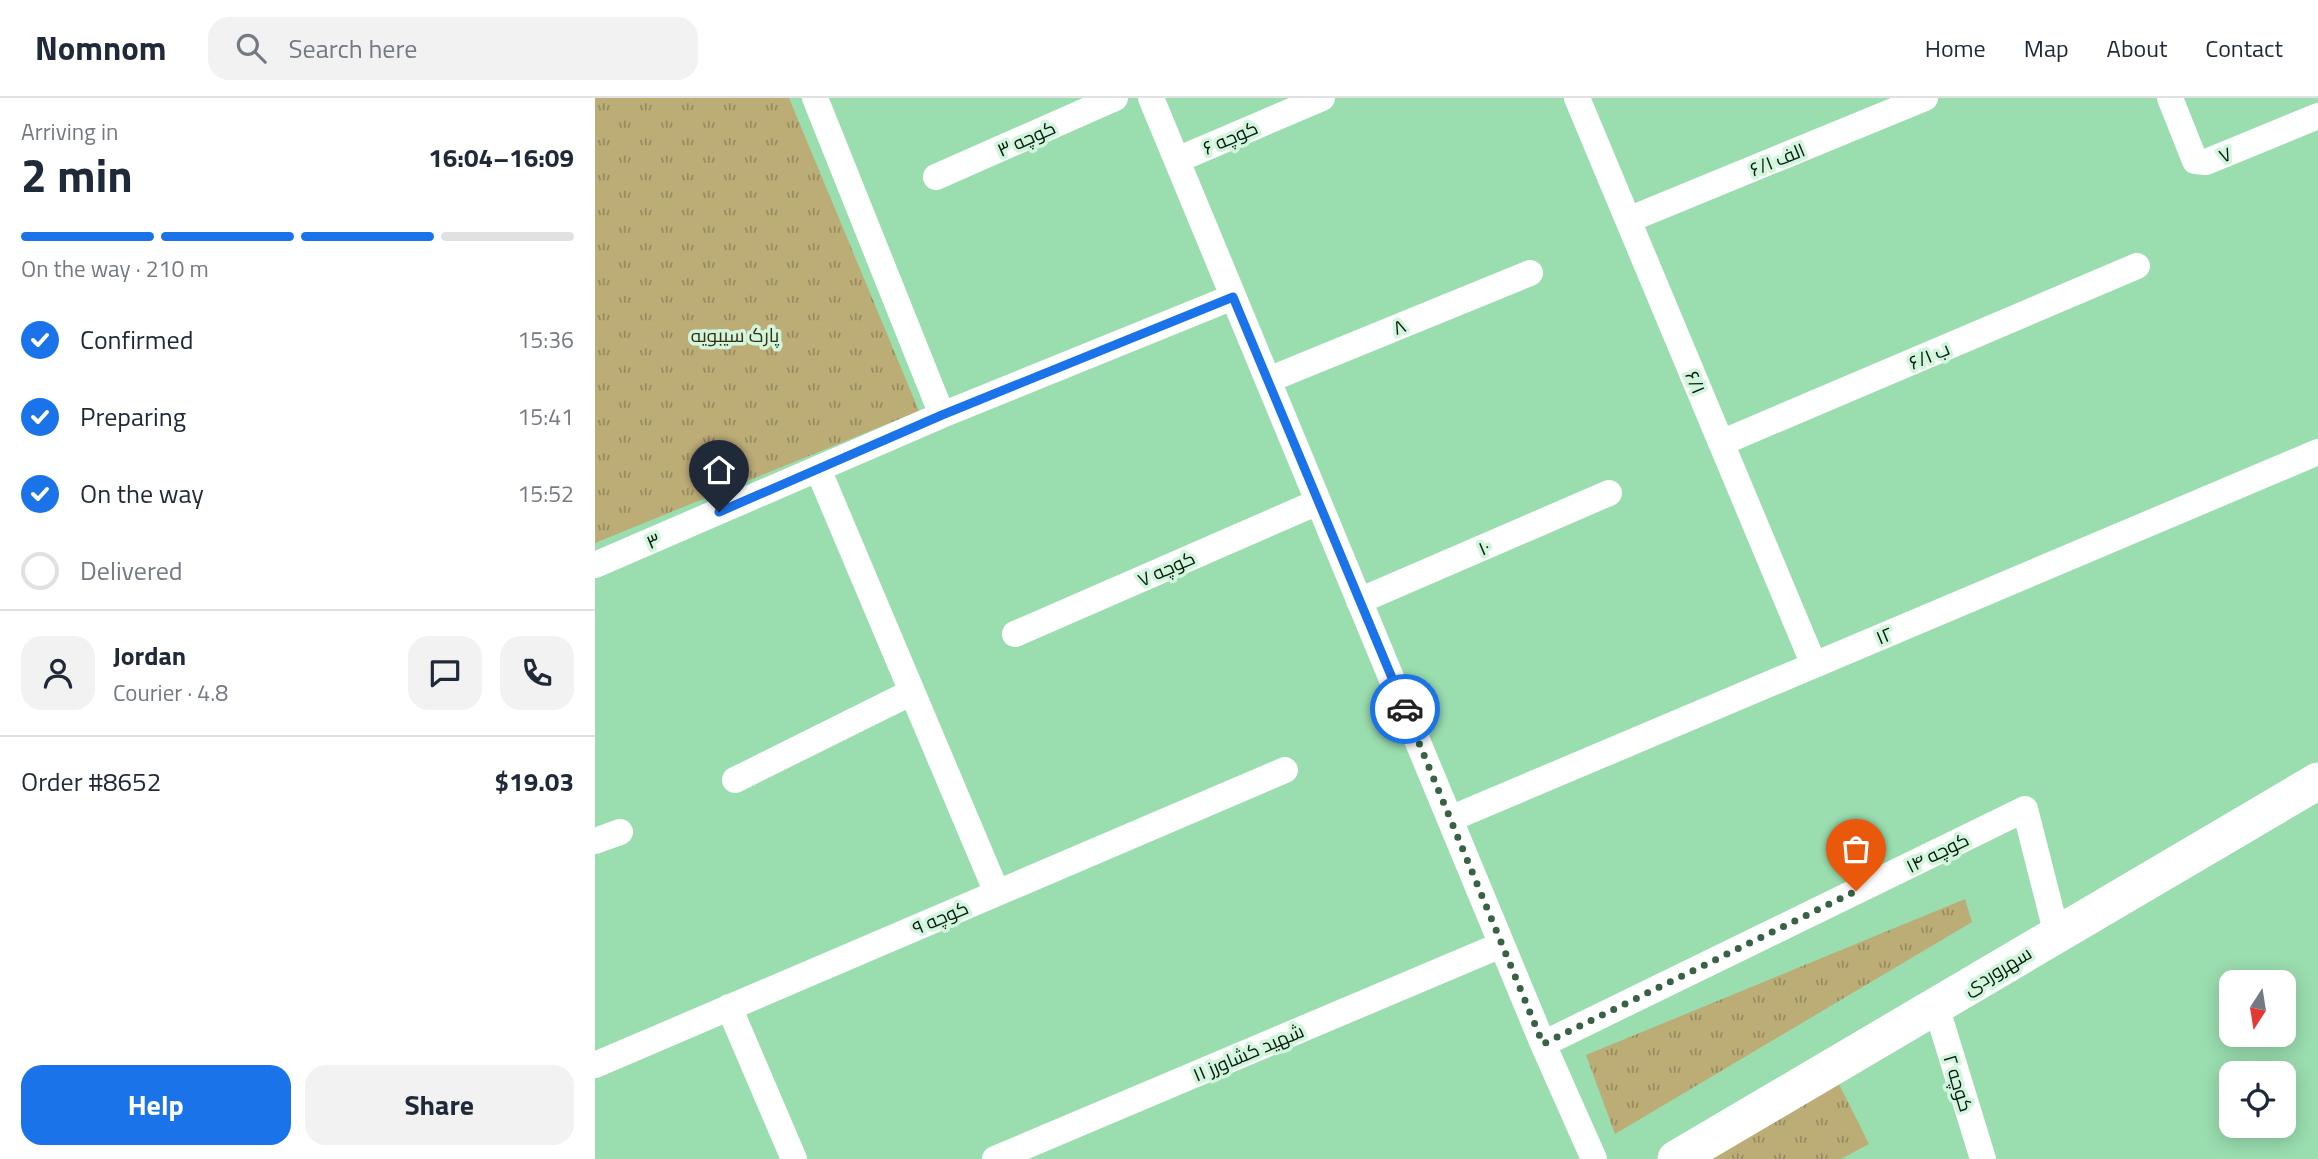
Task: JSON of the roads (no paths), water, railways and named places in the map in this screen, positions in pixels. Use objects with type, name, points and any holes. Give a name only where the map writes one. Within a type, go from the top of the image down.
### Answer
[{"type":"street","points":[[815,98],[942,415]]},
{"type":"street","name":"کوچه ۳","points":[[936,177],[1115,98]]},
{"type":"street","points":[[1151,98],[1501,944],[1594,1159]]},
{"type":"street","name":"کوچه ۶","points":[[1177,160],[1322,98]]},
{"type":"street","name":"۶/۱","points":[[1577,98],[1814,665]]},
{"type":"street","name":"۶/۱ الف","points":[[1628,220],[1926,98]]},
{"type":"street","name":"۷","points":[[2170,98],[2195,161],[2206,162],[2318,116]]},
{"type":"street","name":"۶/۱ ب","points":[[1721,443],[2137,266]]},
{"type":"street","name":"۸","points":[[1268,380],[1530,272]]},
{"type":"street","name":"۳","points":[[595,565],[942,415],[1233,297]]},
{"type":"street","name":"۱۲","points":[[1450,819],[2318,452]]},
{"type":"street","points":[[818,469],[996,893]]},
{"type":"street","name":"۱۰","points":[[1359,601],[1609,493]]},
{"type":"street","name":"کوچه ۷","points":[[1014,634],[1318,502]]},
{"type":"street","points":[[735,780],[912,692]]},
{"type":"street","name":"کوچه ۹","points":[[595,1065],[1285,770]]},
{"type":"street","name":"سهروردی","points":[[1676,1159],[2318,781]]},
{"type":"street","name":"کوچه ۱۴","points":[[1543,1044],[2025,809],[2057,935]]},
{"type":"street","points":[[595,841],[620,832]]},
{"type":"street","name":"۱۱ شهید کشاورز","points":[[995,1159],[1501,944]]},
{"type":"street","name":"کوچه ۲","points":[[1936,1006],[1983,1159]]},
{"type":"street","points":[[729,1007],[794,1159]]},
{"type":"park label","name":"پارک سیبویه","points":[[735,334]]}]
